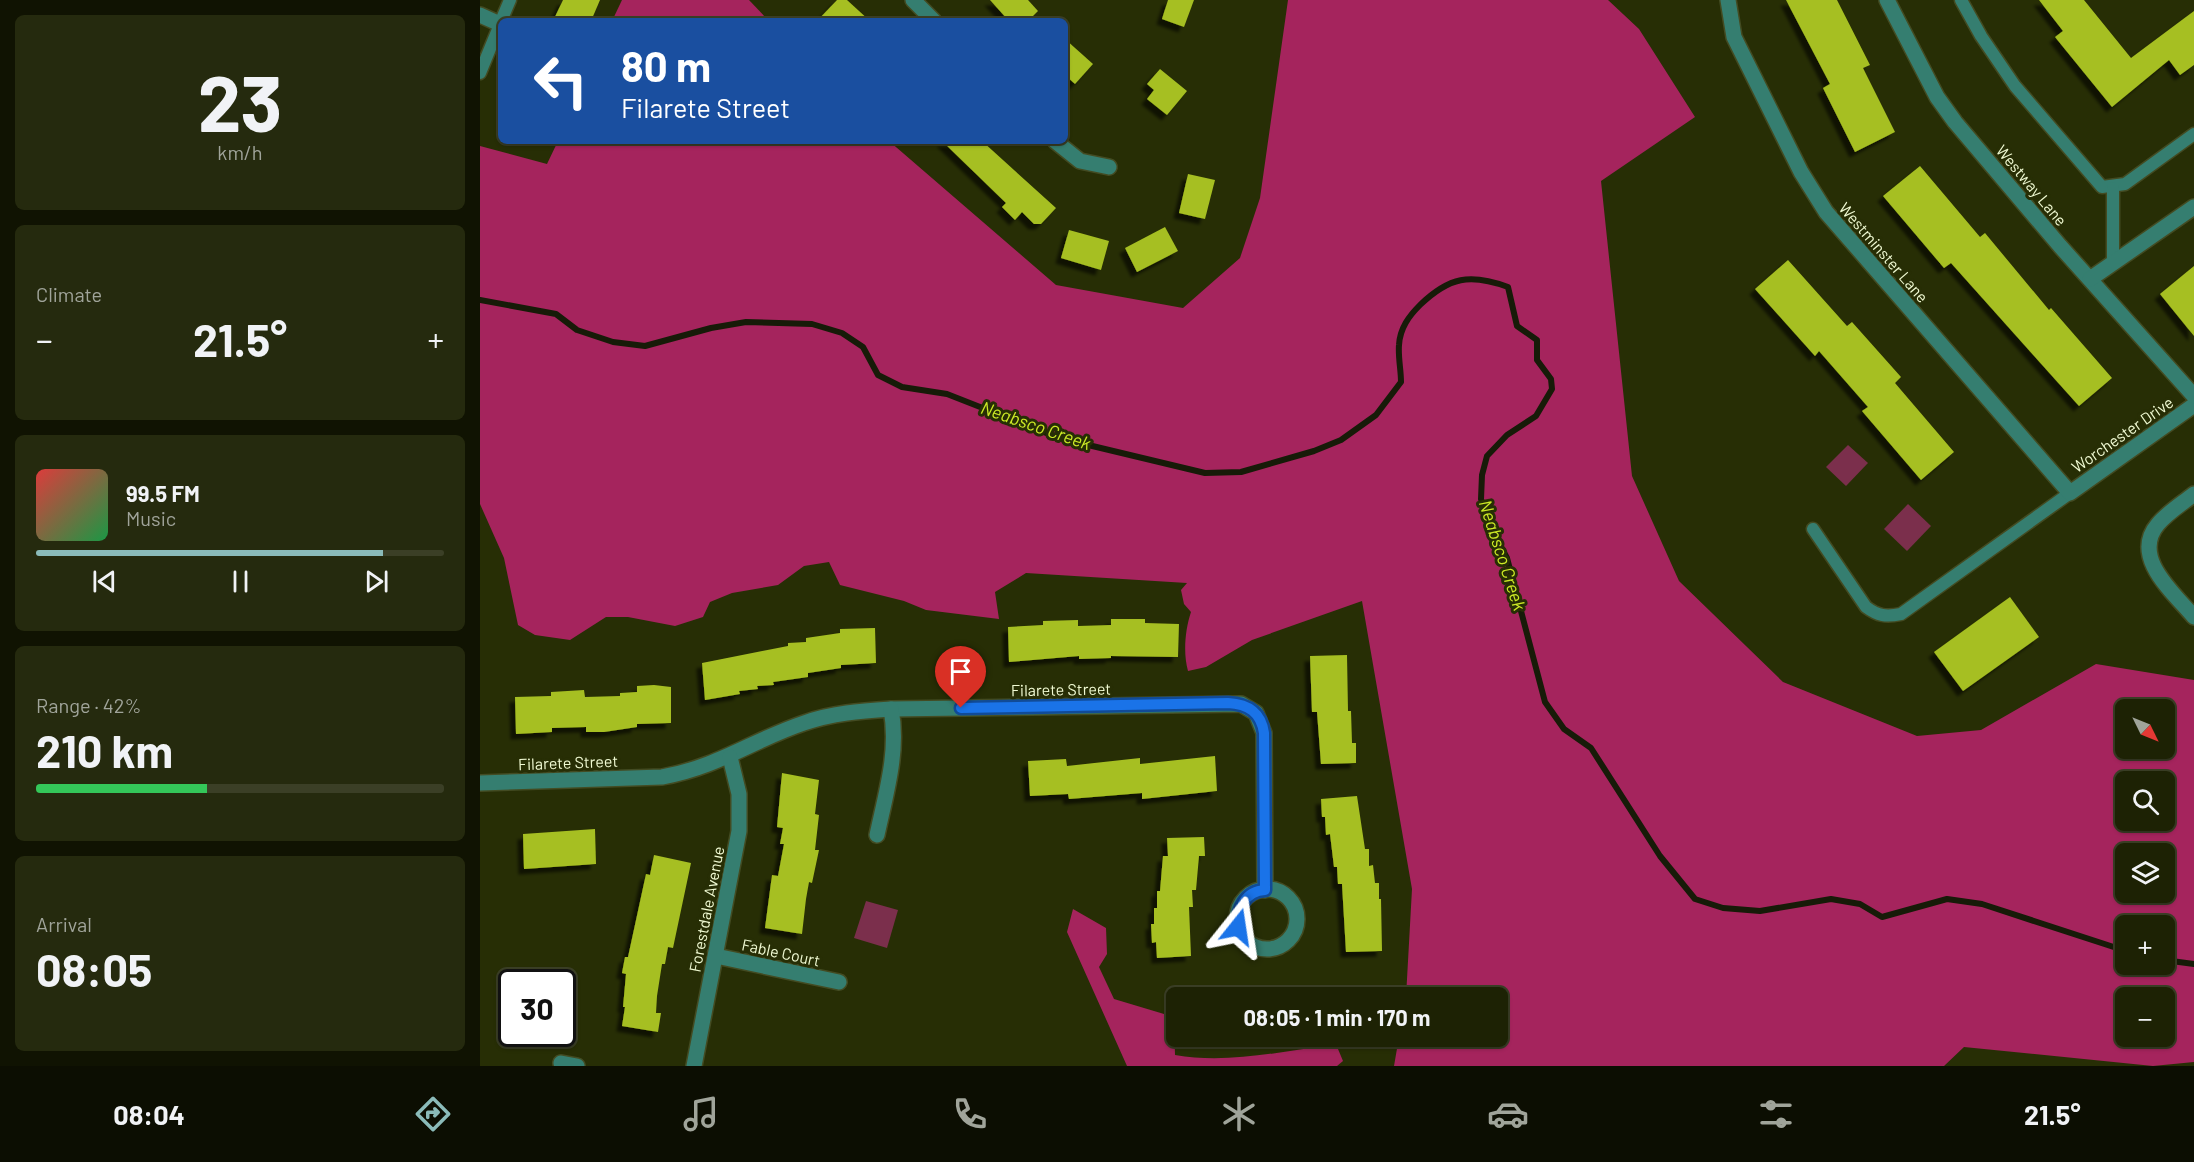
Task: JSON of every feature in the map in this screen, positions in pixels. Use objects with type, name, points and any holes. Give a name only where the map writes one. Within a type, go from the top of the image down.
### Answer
[{"type":"street","points":[[913,0],[931,18]]},
{"type":"street","name":"Westminster Lane","points":[[1728,0],[1734,38],[1801,172],[1826,212],[2070,493]]},
{"type":"street","name":"Westway Lane","points":[[1887,0],[1937,97],[1949,113],[2090,279],[2194,396]]},
{"type":"street","points":[[480,15],[498,21]]},
{"type":"street","points":[[1059,144],[1080,161],[1109,167]]},
{"type":"street","points":[[2090,279],[2194,207]]},
{"type":"street","name":"Worchester Drive","points":[[2070,493],[2194,405]]},
{"type":"street","points":[[2194,494],[2158,524],[2151,536],[2148,550],[2154,569],[2194,617]]},
{"type":"street","name":"Filarete Street","points":[[480,783],[662,777],[685,773],[730,757],[821,717],[891,709],[1228,703],[1246,706],[1260,719],[1264,733],[1265,890]]},
{"type":"street","points":[[877,834],[894,752],[891,709]]},
{"type":"street","name":"Forestdale Avenue","points":[[694,1066],[739,831],[739,794],[730,757]]},
{"type":"street","name":"Fable Court","points":[[716,956],[839,982]]},
{"type":"street","points":[[561,1063],[577,1066]]},
{"type":"lane","points":[[503,18],[510,0]]},
{"type":"lane","points":[[1961,0],[1981,36],[2015,86],[2102,187],[2113,188],[2125,184],[2194,134]]},
{"type":"lane","points":[[480,73],[498,29]]},
{"type":"lane","points":[[2113,188],[2113,264]]},
{"type":"lane","points":[[1812,529],[1866,607],[1876,615],[1888,617],[1900,614],[2070,493]]},
{"type":"shaded area","points":[[622,0],[749,0],[766,18],[613,18]]},
{"type":"shaded area","points":[[1288,0],[1608,0],[1639,29],[1695,117],[1601,181],[1632,476],[1679,581],[1783,682],[1917,736],[1981,730],[2096,664],[2194,680],[2194,1062],[2153,1066],[1964,1047],[1944,1066],[1394,1066],[1397,1047],[1508,1047],[1508,987],[1407,987],[1412,889],[1362,601],[1252,640],[1206,667],[1188,671],[1185,642],[1191,612],[1184,604],[1181,590],[1187,583],[1026,573],[995,592],[999,619],[926,610],[904,601],[840,585],[829,562],[804,566],[778,585],[732,593],[710,602],[703,617],[675,626],[628,617],[606,617],[570,640],[535,635],[518,625],[504,558],[480,504],[480,146],[547,164],[557,144],[892,144],[1056,285],[1183,308],[1240,258],[1260,198]]},
{"type":"shaded area","points":[[1848,445],[1868,463],[1846,486],[1826,467]]},
{"type":"shaded area","points":[[1908,504],[1931,526],[1907,551],[1884,529]]},
{"type":"shaded area","points":[[866,901],[898,910],[887,948],[854,938]]},
{"type":"shaded area","points":[[1073,909],[1106,928],[1107,954],[1099,967],[1114,999],[1166,1015],[1166,1047],[1175,1047],[1175,1055],[1233,1058],[1317,1047],[1334,1047],[1338,1049],[1343,1061],[1337,1066],[1127,1066],[1067,932]]},
{"type":"building","points":[[563,0],[600,0],[592,18],[554,18]]},
{"type":"building","points":[[837,0],[847,0],[867,18],[820,18]]},
{"type":"building","points":[[990,0],[1028,0],[1038,11],[1031,18],[1006,18]]},
{"type":"building","points":[[1168,0],[1194,0],[1184,27],[1162,19]]},
{"type":"building","points":[[1786,0],[1837,0],[1870,65],[1863,68],[1895,132],[1855,152],[1823,88],[1830,84]]},
{"type":"building","points":[[2039,0],[2084,0],[2131,58],[2194,11],[2194,65],[2180,75],[2169,60],[2112,107],[2055,37],[2063,31]]},
{"type":"building","points":[[1068,42],[1093,64],[1075,84],[1068,78]]},
{"type":"building","points":[[1160,69],[1187,91],[1167,115],[1147,99],[1154,90],[1147,84]]},
{"type":"building","points":[[945,144],[985,144],[1056,208],[1041,224],[1034,224],[1022,212],[1015,220],[1002,207],[1006,203]]},
{"type":"building","points":[[1920,166],[1980,237],[1985,233],[2049,310],[2051,308],[2112,378],[2079,406],[1951,263],[1944,268],[1883,196]]},
{"type":"building","points":[[1188,174],[1215,180],[1205,219],[1179,213]]},
{"type":"building","points":[[1165,227],[1178,251],[1137,272],[1125,248]]},
{"type":"building","points":[[1069,230],[1109,241],[1101,270],[1061,258]]},
{"type":"building","points":[[1788,260],[1847,326],[1852,322],[1901,377],[1895,383],[1954,452],[1921,480],[1862,411],[1868,407],[1819,351],[1815,356],[1755,289]]},
{"type":"building","points":[[2194,266],[2194,336],[2160,294]]},
{"type":"building","points":[[2010,597],[2039,637],[1963,691],[1934,652]]},
{"type":"building","points":[[1111,619],[1145,619],[1145,623],[1179,624],[1178,657],[1111,656],[1111,658],[1079,659],[1079,656],[1009,662],[1008,627],[1043,625],[1043,621],[1078,620],[1078,626],[1111,625]]},
{"type":"building","points":[[875,628],[876,663],[841,665],[841,668],[808,673],[808,677],[773,682],[774,685],[757,686],[758,689],[739,691],[740,694],[705,700],[702,663],[788,646],[788,643],[806,642],[806,638],[840,633],[840,629]]},
{"type":"building","points":[[1347,655],[1348,711],[1351,711],[1352,743],[1356,743],[1356,763],[1321,764],[1317,712],[1312,712],[1310,656]]},
{"type":"building","points":[[637,686],[671,687],[671,723],[637,724],[637,727],[604,732],[586,732],[586,727],[552,728],[552,732],[516,734],[515,697],[551,696],[551,692],[584,690],[585,697],[620,696],[620,693],[637,692]]},
{"type":"building","points":[[1215,756],[1217,791],[1142,799],[1142,793],[1069,799],[1068,794],[1030,796],[1028,761],[1066,759],[1067,766],[1140,758],[1140,764]]},
{"type":"building","points":[[782,773],[819,780],[815,814],[819,815],[815,850],[819,850],[812,883],[809,882],[802,934],[765,928],[772,875],[778,876],[784,844],[780,844],[783,828],[777,827]]},
{"type":"building","points":[[1357,796],[1365,849],[1369,849],[1369,866],[1373,865],[1375,883],[1379,883],[1382,951],[1346,952],[1342,884],[1338,884],[1330,834],[1326,835],[1325,817],[1322,817],[1321,799]]},
{"type":"building","points":[[595,829],[596,864],[524,869],[523,834]]},
{"type":"building","points":[[1204,837],[1205,856],[1199,856],[1196,890],[1192,890],[1193,907],[1189,907],[1191,956],[1157,958],[1156,942],[1152,943],[1151,924],[1154,924],[1154,908],[1157,908],[1157,891],[1160,891],[1163,856],[1168,856],[1167,838]]},
{"type":"building","points":[[654,855],[691,863],[673,948],[668,947],[665,964],[662,964],[656,1013],[661,1013],[658,1032],[622,1026],[626,974],[622,973],[625,957],[628,957],[646,874],[650,875]]},
{"type":"waterway","name":"Neabsco Creek","points":[[480,300],[556,314],[577,330],[613,342],[645,346],[711,328],[746,322],[812,324],[842,333],[863,347],[878,375],[902,387],[947,394],[1059,438],[1205,473],[1241,472],[1314,451],[1341,440],[1376,415],[1401,382],[1399,354],[1401,333],[1420,305],[1441,288],[1461,280],[1482,280],[1508,287],[1517,326],[1537,340],[1537,360],[1551,379],[1552,389],[1536,416],[1507,435],[1487,456],[1482,475],[1481,499],[1488,523],[1507,558],[1545,702],[1564,729],[1591,748],[1660,856],[1695,899],[1723,908],[1760,911],[1831,899],[1860,904],[1882,917],[1947,899],[1982,904],[2115,947]]},
{"type":"waterway","name":"Neabsco Creek","points":[[2175,961],[2194,964]]},
{"type":"route","points":[[961,708],[1228,703],[1241,704],[1252,709],[1260,719],[1264,733],[1265,890],[1250,895],[1241,905],[1237,918],[1238,927]]}]
